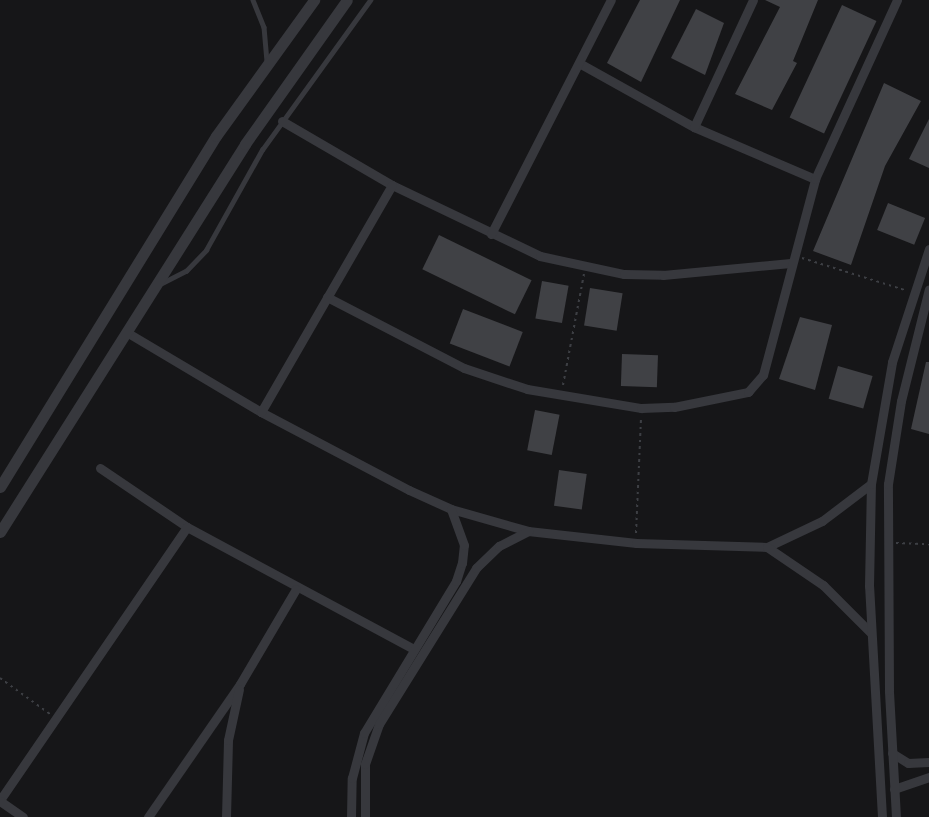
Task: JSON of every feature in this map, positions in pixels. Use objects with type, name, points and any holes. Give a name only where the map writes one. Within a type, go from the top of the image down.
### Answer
[{"type":"street","points":[[0,487],[174,201],[314,0]]},
{"type":"street","points":[[0,532],[128,333],[244,144],[347,0]]},
{"type":"street","points":[[491,234],[611,0]]},
{"type":"street","points":[[694,127],[753,0]]},
{"type":"street","points":[[327,297],[464,368],[561,395],[641,408],[703,402],[755,387],[763,375],[791,259],[815,179],[897,0]]},
{"type":"street","points":[[579,63],[694,127],[815,179]]},
{"type":"street","points":[[282,121],[392,185],[540,256],[586,267],[672,275],[791,259]]},
{"type":"street","points":[[261,412],[392,185]]},
{"type":"street","points":[[882,817],[871,633],[871,484],[884,397],[912,292],[929,249]]},
{"type":"street","points":[[896,817],[889,690],[886,542],[900,401],[929,289]]},
{"type":"street","points":[[128,333],[261,412],[451,510],[528,531],[636,543],[767,547],[822,521],[871,484]]},
{"type":"street","points":[[884,397],[900,401]]},
{"type":"street","points":[[100,468],[187,527],[296,589],[414,648]]},
{"type":"street","points":[[365,817],[365,764],[379,724],[460,583],[464,545],[451,510]]},
{"type":"street","points":[[23,817],[0,801],[58,719],[187,527]]},
{"type":"street","points":[[351,817],[352,778],[364,733],[414,648],[460,583],[487,556],[528,531]]},
{"type":"street","points":[[767,547],[823,585],[871,633]]},
{"type":"street","points":[[148,817],[240,684],[296,589]]},
{"type":"street","points":[[226,817],[228,740],[240,684]]},
{"type":"street","points":[[874,690],[889,690]]},
{"type":"street","points":[[892,753],[908,763],[929,762]]},
{"type":"street","points":[[894,789],[929,776]]},
{"type":"lane","points":[[252,0],[264,27],[267,66]]},
{"type":"lane","points":[[156,286],[186,271],[206,250],[282,121],[370,0]]},
{"type":"path","points":[[791,259],[912,292]]},
{"type":"path","points":[[561,395],[586,267]]},
{"type":"path","points":[[636,543],[641,408]]},
{"type":"path","points":[[886,542],[929,544]]},
{"type":"path","points":[[0,678],[58,719]]},
{"type":"building","points":[[640,0],[680,0],[641,82],[607,63]]},
{"type":"building","points":[[765,0],[818,0],[793,61],[797,63],[772,110],[735,94],[780,7]]},
{"type":"building","points":[[842,5],[876,21],[824,133],[790,117]]},
{"type":"building","points":[[696,9],[724,23],[705,75],[671,58]]},
{"type":"building","points":[[884,83],[921,101],[885,166],[851,265],[813,251]]},
{"type":"building","points":[[929,119],[929,168],[909,159]]},
{"type":"building","points":[[888,203],[925,218],[914,245],[877,230]]},
{"type":"building","points":[[439,235],[532,280],[515,314],[422,269]]},
{"type":"building","points":[[542,281],[569,286],[562,323],[535,318]]},
{"type":"building","points":[[590,288],[623,293],[617,331],[584,326]]},
{"type":"building","points":[[463,309],[523,332],[509,366],[450,344]]},
{"type":"building","points":[[800,317],[832,325],[815,390],[779,379]]},
{"type":"building","points":[[622,354],[658,355],[657,387],[621,386]]},
{"type":"building","points":[[926,362],[929,362],[929,434],[911,429]]},
{"type":"building","points":[[838,366],[873,376],[863,409],[829,399]]},
{"type":"building","points":[[535,410],[560,415],[552,455],[527,450]]},
{"type":"building","points":[[559,470],[587,474],[582,510],[554,506]]}]
